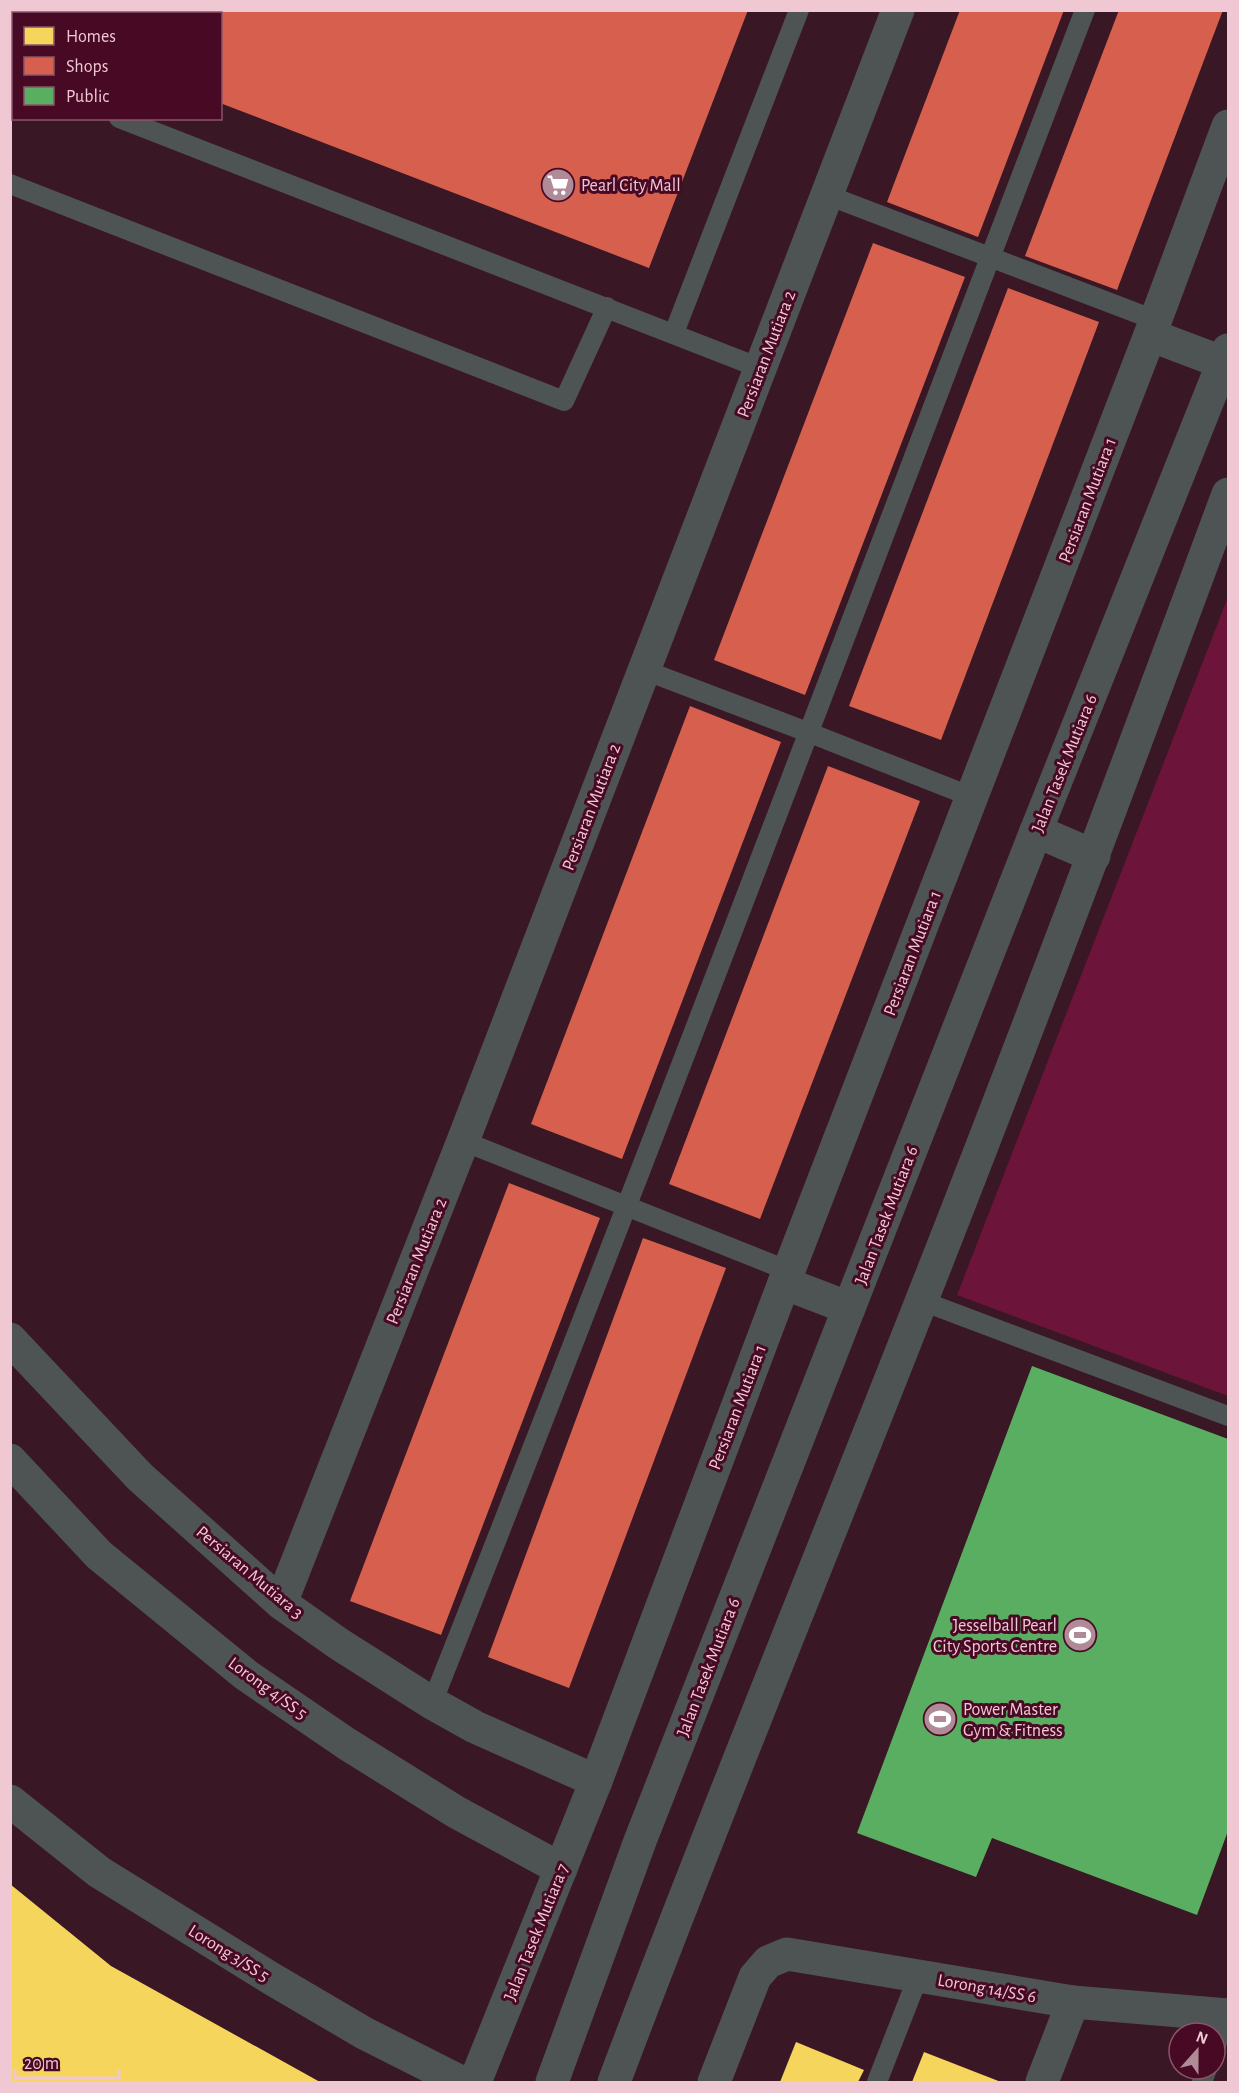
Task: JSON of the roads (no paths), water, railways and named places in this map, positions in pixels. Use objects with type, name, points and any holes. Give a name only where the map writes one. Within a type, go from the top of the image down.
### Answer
[{"type":"street","name":"Persiaran Mutiara 2","points":[[281,1603],[463,1141],[898,10]]},
{"type":"street","name":"Persiaran Mutiara 1","points":[[596,1781],[786,1277],[1153,327],[1228,126]]},
{"type":"street","points":[[1153,327],[1226,357]]},
{"type":"street","name":"Jalan Tasek Mutiara 6","points":[[552,2082],[627,1872],[1036,831],[1226,357]]},
{"type":"street","points":[[614,2082],[678,1913],[922,1301],[1094,856],[1228,494]]},
{"type":"street","points":[[1036,831],[1094,856]]},
{"type":"street","points":[[786,1277],[849,1308]]},
{"type":"street","name":"Persiaran Mutiara 3","points":[[10,1339],[140,1477],[281,1603],[339,1644],[432,1704],[475,1727],[596,1781]]},
{"type":"street","name":"Lorong 4/SS 5","points":[[10,1460],[99,1555],[246,1675],[347,1744],[456,1812],[561,1869]]},
{"type":"street","name":"Jalan Tasek Mutiara 7","points":[[475,2082],[596,1781]]},
{"type":"street","name":"Lorong 3/SS 5","points":[[10,1801],[99,1872],[364,2033],[461,2082]]},
{"type":"street","name":"Lorong 14/SS 6","points":[[714,2082],[754,1977],[768,1962],[787,1954],[1072,2002],[1228,2015]]},
{"type":"street","points":[[1042,2082],[1072,2002]]},
{"type":"lane","points":[[674,333],[799,10]]},
{"type":"lane","points":[[432,1704],[628,1206],[1084,10]]},
{"type":"lane","points":[[124,120],[760,368]]},
{"type":"lane","points":[[10,184],[564,401],[607,307]]},
{"type":"lane","points":[[827,195],[991,256],[1153,327]]},
{"type":"lane","points":[[644,670],[972,797]]},
{"type":"lane","points":[[463,1141],[628,1206],[786,1277]]},
{"type":"lane","points":[[922,1301],[1228,1416]]},
{"type":"lane","points":[[877,2082],[918,1977]]},
{"type":"place","name":"Pearl City Mall","points":[[558,185]]},
{"type":"place","name":"Jesselball Pearl City Sports Centre","points":[[1080,1635]]},
{"type":"place","name":"Power Master Gym & Fitness","points":[[940,1719]]}]
